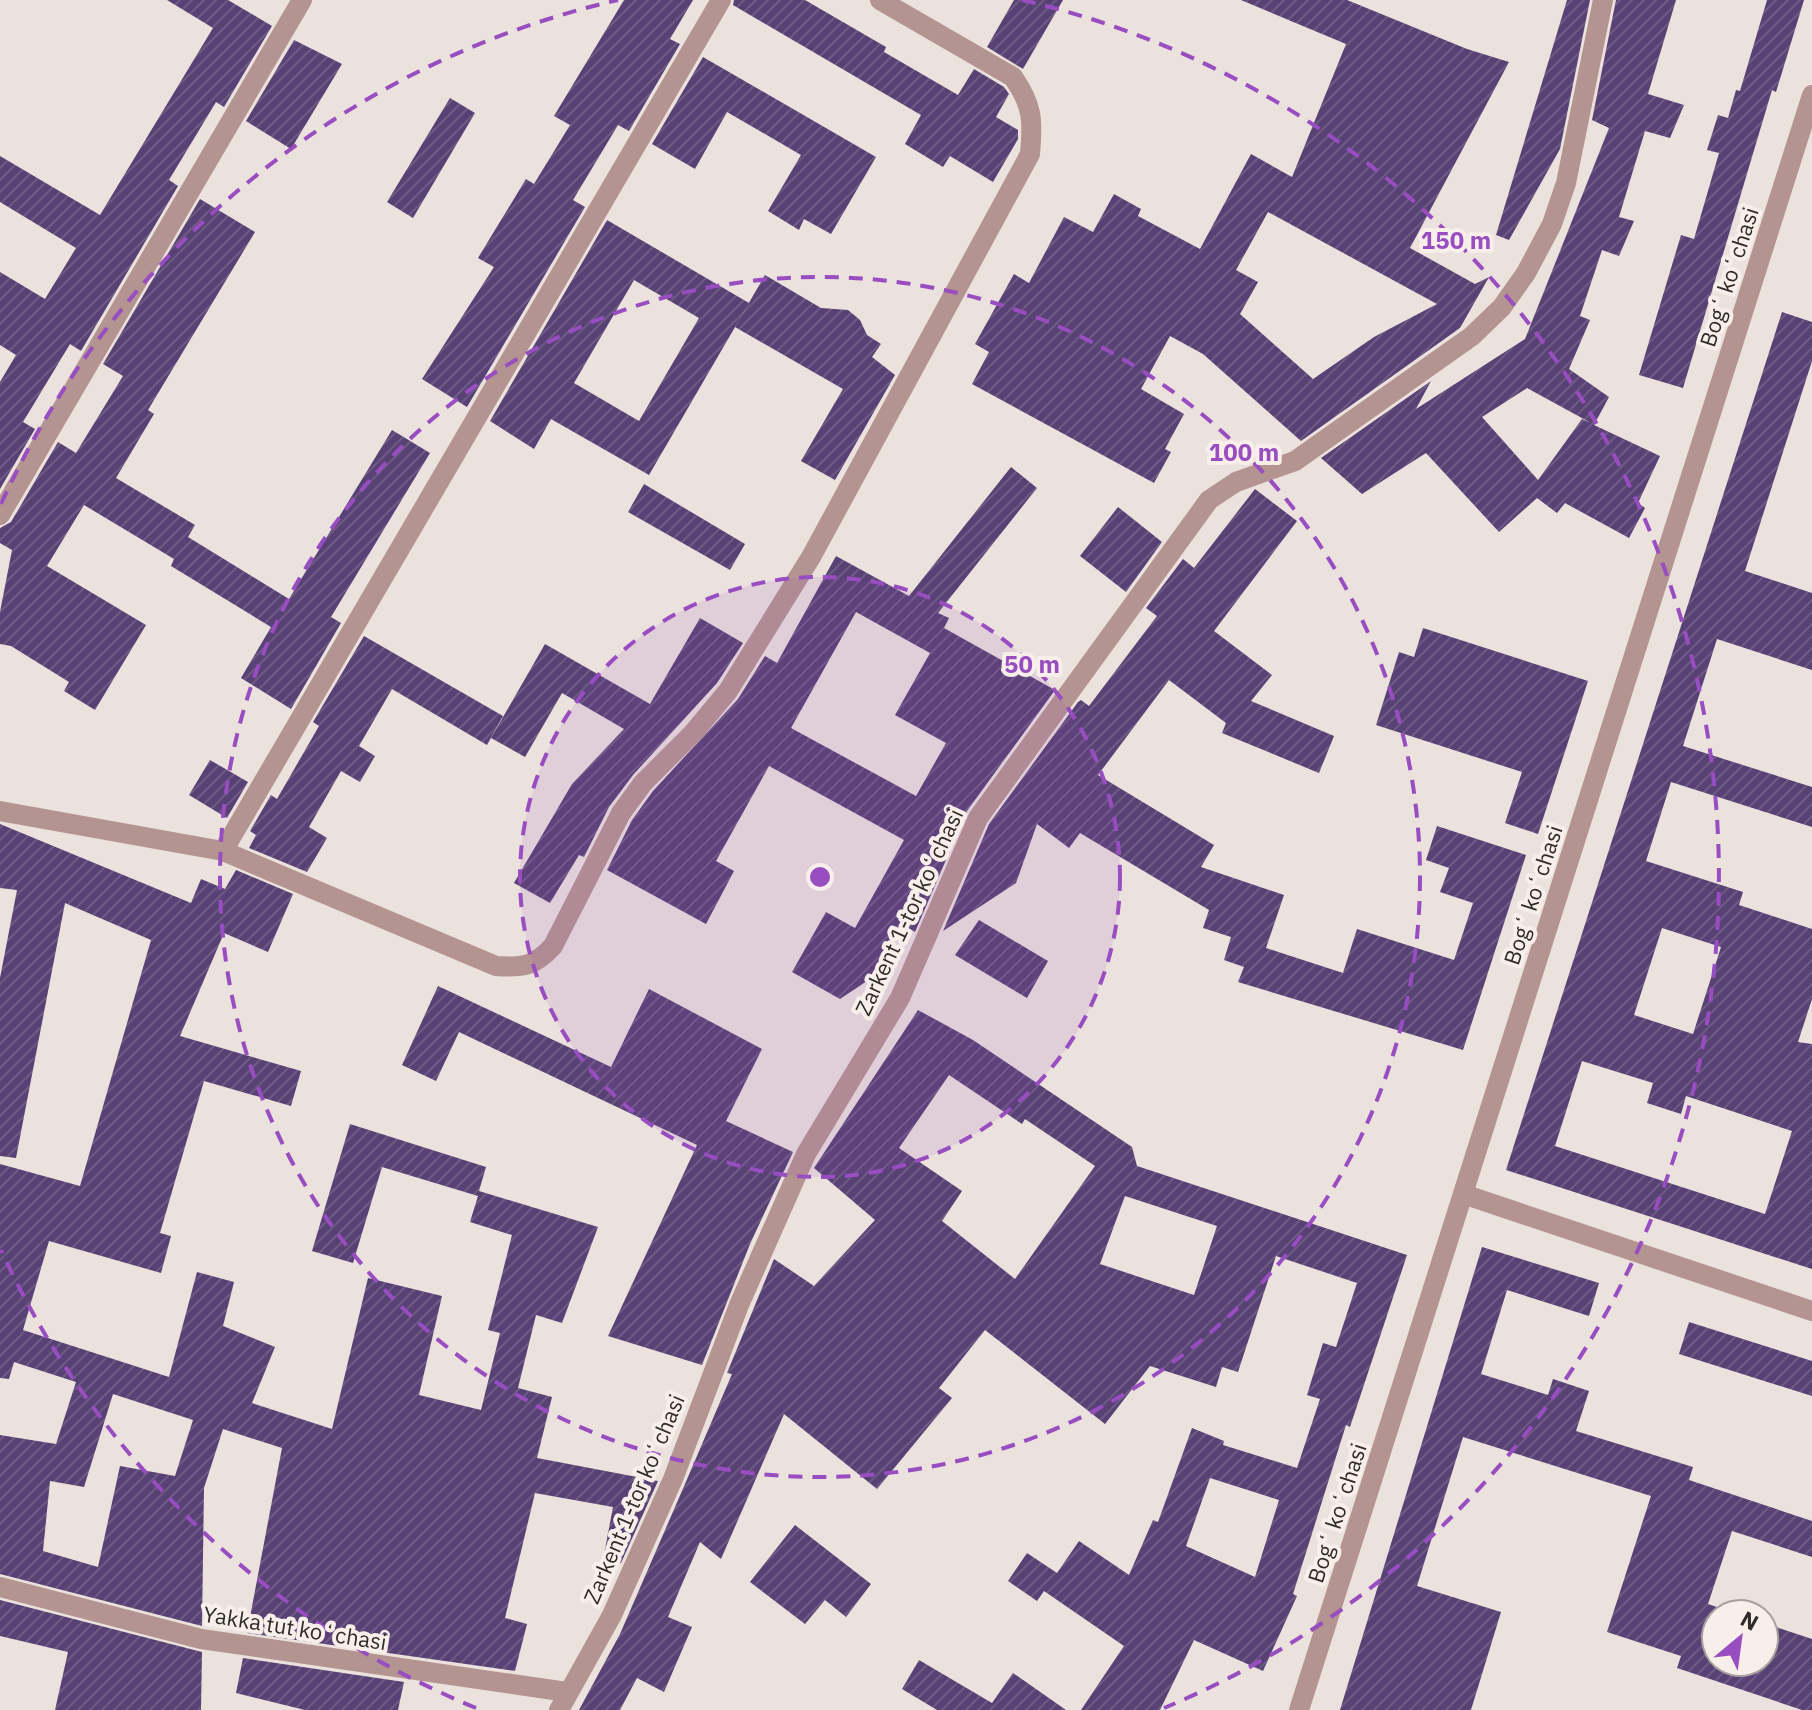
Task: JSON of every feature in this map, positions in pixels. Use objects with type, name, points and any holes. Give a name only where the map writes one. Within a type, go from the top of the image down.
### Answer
[{"type":"street","points":[[0,515],[302,0]]},
{"type":"street","points":[[223,851],[721,0]]},
{"type":"street","points":[[0,811],[223,851],[496,966],[521,968],[538,962],[553,946],[621,813],[728,691],[811,557],[1030,154],[1033,119],[1025,95],[1013,77],[880,0]]},
{"type":"street","name":"Zarkent 1-tor koʻchasi","points":[[563,1701],[612,1615],[673,1479],[739,1305],[806,1154],[900,998],[978,818],[1209,500],[1236,482],[1295,461],[1472,336],[1502,307],[1526,273],[1552,224],[1566,183],[1603,0]]},
{"type":"street","name":"Bogʻ koʻchasi","points":[[1299,1710],[1812,95]]},
{"type":"street","points":[[1463,1194],[1812,1311]]},
{"type":"street","name":"Yakka tut koʻchasi","points":[[0,1587],[201,1639],[563,1701]]},
{"type":"building","points":[[167,0],[228,0],[272,26],[224,107],[216,102],[169,180],[178,186],[81,351],[70,344],[23,422],[35,429],[0,489],[0,382],[16,355],[0,345],[0,272],[45,299],[76,248],[0,202],[0,156],[100,215],[213,28]]},
{"type":"building","points":[[624,0],[693,0],[670,39],[680,44],[629,131],[618,125],[573,200],[585,207],[467,407],[422,379],[494,267],[478,258],[526,179],[534,184],[570,125],[554,116]]},
{"type":"building","points":[[734,0],[805,0],[886,47],[884,52],[958,95],[974,69],[1004,87],[1009,94],[996,117],[1018,130],[1018,139],[993,182],[950,156],[943,167],[905,144],[921,115],[733,5]]},
{"type":"building","points":[[1014,0],[1063,0],[1023,69],[987,47]]},
{"type":"building","points":[[1241,0],[1347,0],[1467,49],[1509,62],[1410,248],[1475,284],[1489,277],[1460,328],[1301,441],[1203,354],[1170,336],[1141,389],[1184,414],[1165,449],[1171,452],[1154,483],[972,384],[989,352],[975,344],[1014,274],[1029,283],[1064,217],[1093,232],[1114,194],[1141,209],[1138,216],[1200,249],[1251,154],[1292,177],[1346,44]],"holes":[[[1268,212],[1437,304],[1374,337],[1313,379],[1240,314],[1258,282],[1236,270]]]},
{"type":"building","points":[[1567,0],[1590,0],[1560,149],[1509,240],[1496,235]]},
{"type":"building","points":[[1616,0],[1676,0],[1648,94],[1684,105],[1670,138],[1645,131],[1619,217],[1634,221],[1619,256],[1602,250],[1580,316],[1590,320],[1569,369],[1609,397],[1594,425],[1660,456],[1638,503],[1645,508],[1629,538],[1565,503],[1557,513],[1537,498],[1499,532],[1426,453],[1362,494],[1321,458],[1431,381],[1416,409],[1525,339],[1609,128],[1592,120]],"holes":[[[1527,388],[1591,423],[1582,419],[1538,480],[1482,417]]]},
{"type":"building","points":[[1767,0],[1804,0],[1776,92],[1772,90],[1683,388],[1639,375],[1681,235],[1694,239],[1719,153],[1707,150],[1718,115],[1728,118],[1736,90],[1740,91]]},
{"type":"building","points":[[294,40],[342,64],[291,149],[246,121]]},
{"type":"building","points":[[703,57],[876,157],[831,234],[804,219],[799,230],[768,211],[801,155],[727,112],[695,169],[652,144]]},
{"type":"building","points":[[450,98],[475,113],[413,218],[387,202]]},
{"type":"building","points":[[200,199],[255,232],[148,410],[154,414],[116,478],[195,525],[188,537],[289,599],[392,430],[430,453],[331,617],[341,623],[291,709],[241,678],[271,627],[171,566],[174,559],[84,505],[47,566],[146,625],[95,710],[64,691],[69,682],[11,646],[0,644],[0,612],[12,550],[0,543],[0,528],[11,522],[58,442],[76,453],[123,376],[103,364]]},
{"type":"building","points":[[607,220],[749,303],[649,475],[551,419],[534,449],[490,421]],"holes":[[[634,280],[699,318],[639,421],[574,383]]]},
{"type":"building","points":[[765,275],[821,308],[848,310],[860,320],[867,335],[881,344],[872,357],[895,375],[835,480],[801,461],[843,389],[735,327]]},
{"type":"building","points":[[1782,312],[1812,322],[1812,361],[1745,571],[1812,593],[1812,670],[1717,639],[1683,746],[1812,787],[1812,827],[1671,782],[1646,861],[1743,892],[1739,905],[1812,929],[1812,999],[1798,1042],[1812,1044],[1812,1269],[1506,1170]],"holes":[[[1662,928],[1721,947],[1693,1034],[1634,1015]],[[1582,1061],[1653,1083],[1647,1103],[1681,1114],[1686,1096],[1792,1131],[1765,1214],[1555,1146]]]},
{"type":"building","points":[[1011,467],[1037,488],[938,613],[949,618],[944,628],[1055,690],[967,811],[915,932],[902,924],[873,977],[840,999],[792,972],[826,912],[855,928],[904,840],[769,766],[716,861],[734,871],[706,924],[607,870],[632,820],[653,791],[738,699],[765,656],[777,663],[836,556],[909,596]],"holes":[[[856,612],[930,653],[895,715],[946,743],[916,796],[791,728]]]},
{"type":"building","points":[[644,484],[745,544],[730,570],[628,512]]},
{"type":"building","points":[[1255,489],[1297,521],[1214,631],[1272,675],[1251,701],[1334,736],[1319,773],[1222,733],[1226,723],[1169,680],[1098,775],[1214,845],[1201,867],[1284,895],[1266,948],[1343,973],[1357,929],[1454,960],[1473,903],[1440,892],[1449,868],[1426,860],[1437,826],[1526,855],[1463,1050],[1238,982],[1244,967],[1224,960],[1231,937],[1203,928],[1209,910],[1080,833],[1069,848],[1037,824],[1016,883],[943,931],[989,824],[1078,702],[1081,700],[1089,706],[1157,616],[1146,608],[1183,559],[1194,568]]},
{"type":"building","points":[[1118,507],[1162,542],[1126,592],[1080,556]]},
{"type":"building","points":[[700,618],[743,643],[717,683],[633,775],[609,807],[584,857],[579,855],[550,903],[514,883],[572,784],[624,729],[562,693],[525,757],[491,738],[545,644],[650,704]]},
{"type":"building","points":[[1423,628],[1588,681],[1538,834],[1505,823],[1522,772],[1376,725],[1399,652],[1414,657]]},
{"type":"building","points":[[364,636],[503,716],[487,745],[392,689],[359,746],[375,756],[360,782],[341,771],[309,827],[327,838],[307,872],[249,848],[256,835],[250,831],[271,795],[277,799],[319,726],[313,722]]},
{"type":"building","points":[[210,760],[248,782],[227,818],[189,795]]},
{"type":"building","points":[[0,824],[191,903],[201,879],[225,889],[236,870],[293,894],[268,952],[224,933],[180,1036],[301,1071],[291,1106],[204,1081],[160,1233],[171,1236],[161,1273],[49,1241],[23,1330],[169,1377],[197,1272],[234,1282],[223,1326],[275,1347],[252,1403],[332,1429],[368,1278],[442,1296],[419,1395],[481,1410],[500,1333],[488,1330],[512,1235],[470,1222],[478,1196],[382,1167],[353,1263],[312,1251],[350,1124],[486,1167],[479,1191],[598,1227],[562,1323],[536,1315],[518,1388],[552,1397],[537,1458],[658,1481],[621,1563],[603,1560],[613,1507],[535,1493],[505,1618],[527,1624],[515,1671],[247,1633],[282,1448],[223,1429],[204,1488],[202,1626],[0,1574],[0,1435],[56,1444],[76,1382],[14,1362],[9,1379],[0,1378],[0,1164],[80,1186],[151,940],[65,903],[16,1158],[0,1156],[0,978],[17,890],[0,888]],"holes":[[[113,1394],[193,1420],[175,1476],[120,1466],[98,1567],[43,1551],[50,1481],[84,1487]]]},
{"type":"building","points":[[979,920],[1048,961],[1027,998],[955,955]]},
{"type":"building","points":[[438,986],[611,1067],[649,989],[762,1049],[726,1121],[793,1152],[750,1244],[702,1365],[608,1336],[697,1145],[459,1032],[436,1081],[402,1065]]},
{"type":"building","points":[[918,1010],[973,1040],[1132,1147],[1137,1166],[1407,1255],[1350,1427],[1346,1425],[1293,1594],[1297,1596],[1263,1671],[1194,1640],[1160,1710],[1081,1710],[1124,1646],[1044,1591],[1037,1601],[1008,1581],[1027,1553],[1057,1573],[1079,1541],[1129,1575],[1153,1520],[1158,1522],[1192,1428],[1224,1441],[1223,1445],[1297,1468],[1320,1399],[1307,1395],[1323,1343],[1336,1347],[1357,1283],[1276,1256],[1238,1372],[1222,1367],[1216,1387],[1150,1366],[1105,1424],[985,1330],[939,1388],[952,1398],[877,1489],[784,1414],[721,1559],[700,1542],[668,1617],[692,1627],[664,1692],[637,1678],[620,1710],[579,1710],[620,1634],[685,1484],[732,1374],[727,1373],[774,1259],[814,1286],[875,1220],[814,1168]],"holes":[[[949,1075],[1022,1124],[1025,1119],[1095,1166],[1015,1279],[942,1221],[962,1191],[899,1148]],[[1125,1196],[1217,1226],[1194,1295],[1100,1264]],[[1210,1478],[1279,1500],[1255,1577],[1186,1546]]]},
{"type":"building","points":[[1482,1247],[1599,1283],[1589,1316],[1507,1290],[1481,1374],[1548,1395],[1553,1379],[1589,1391],[1576,1431],[1693,1467],[1689,1480],[1812,1521],[1812,1557],[1732,1531],[1710,1598],[1700,1598],[1700,1676],[1677,1668],[1681,1656],[1607,1632],[1651,1496],[1463,1437],[1417,1586],[1501,1612],[1471,1710],[1340,1710]]},
{"type":"building","points":[[1689,1322],[1812,1361],[1812,1396],[1679,1354]]},
{"type":"building","points":[[795,1525],[871,1584],[846,1617],[825,1600],[805,1624],[750,1582]]},
{"type":"building","points":[[0,1600],[202,1652],[201,1710],[55,1710],[68,1652],[0,1636]]},
{"type":"building","points":[[1780,1628],[1812,1639],[1812,1710],[1802,1710],[1707,1678],[1780,1678]]},
{"type":"building","points":[[243,1658],[404,1682],[398,1710],[305,1710],[236,1693]]},
{"type":"building","points":[[919,1660],[992,1703],[1013,1673],[1066,1710],[937,1710],[902,1689]]}]
